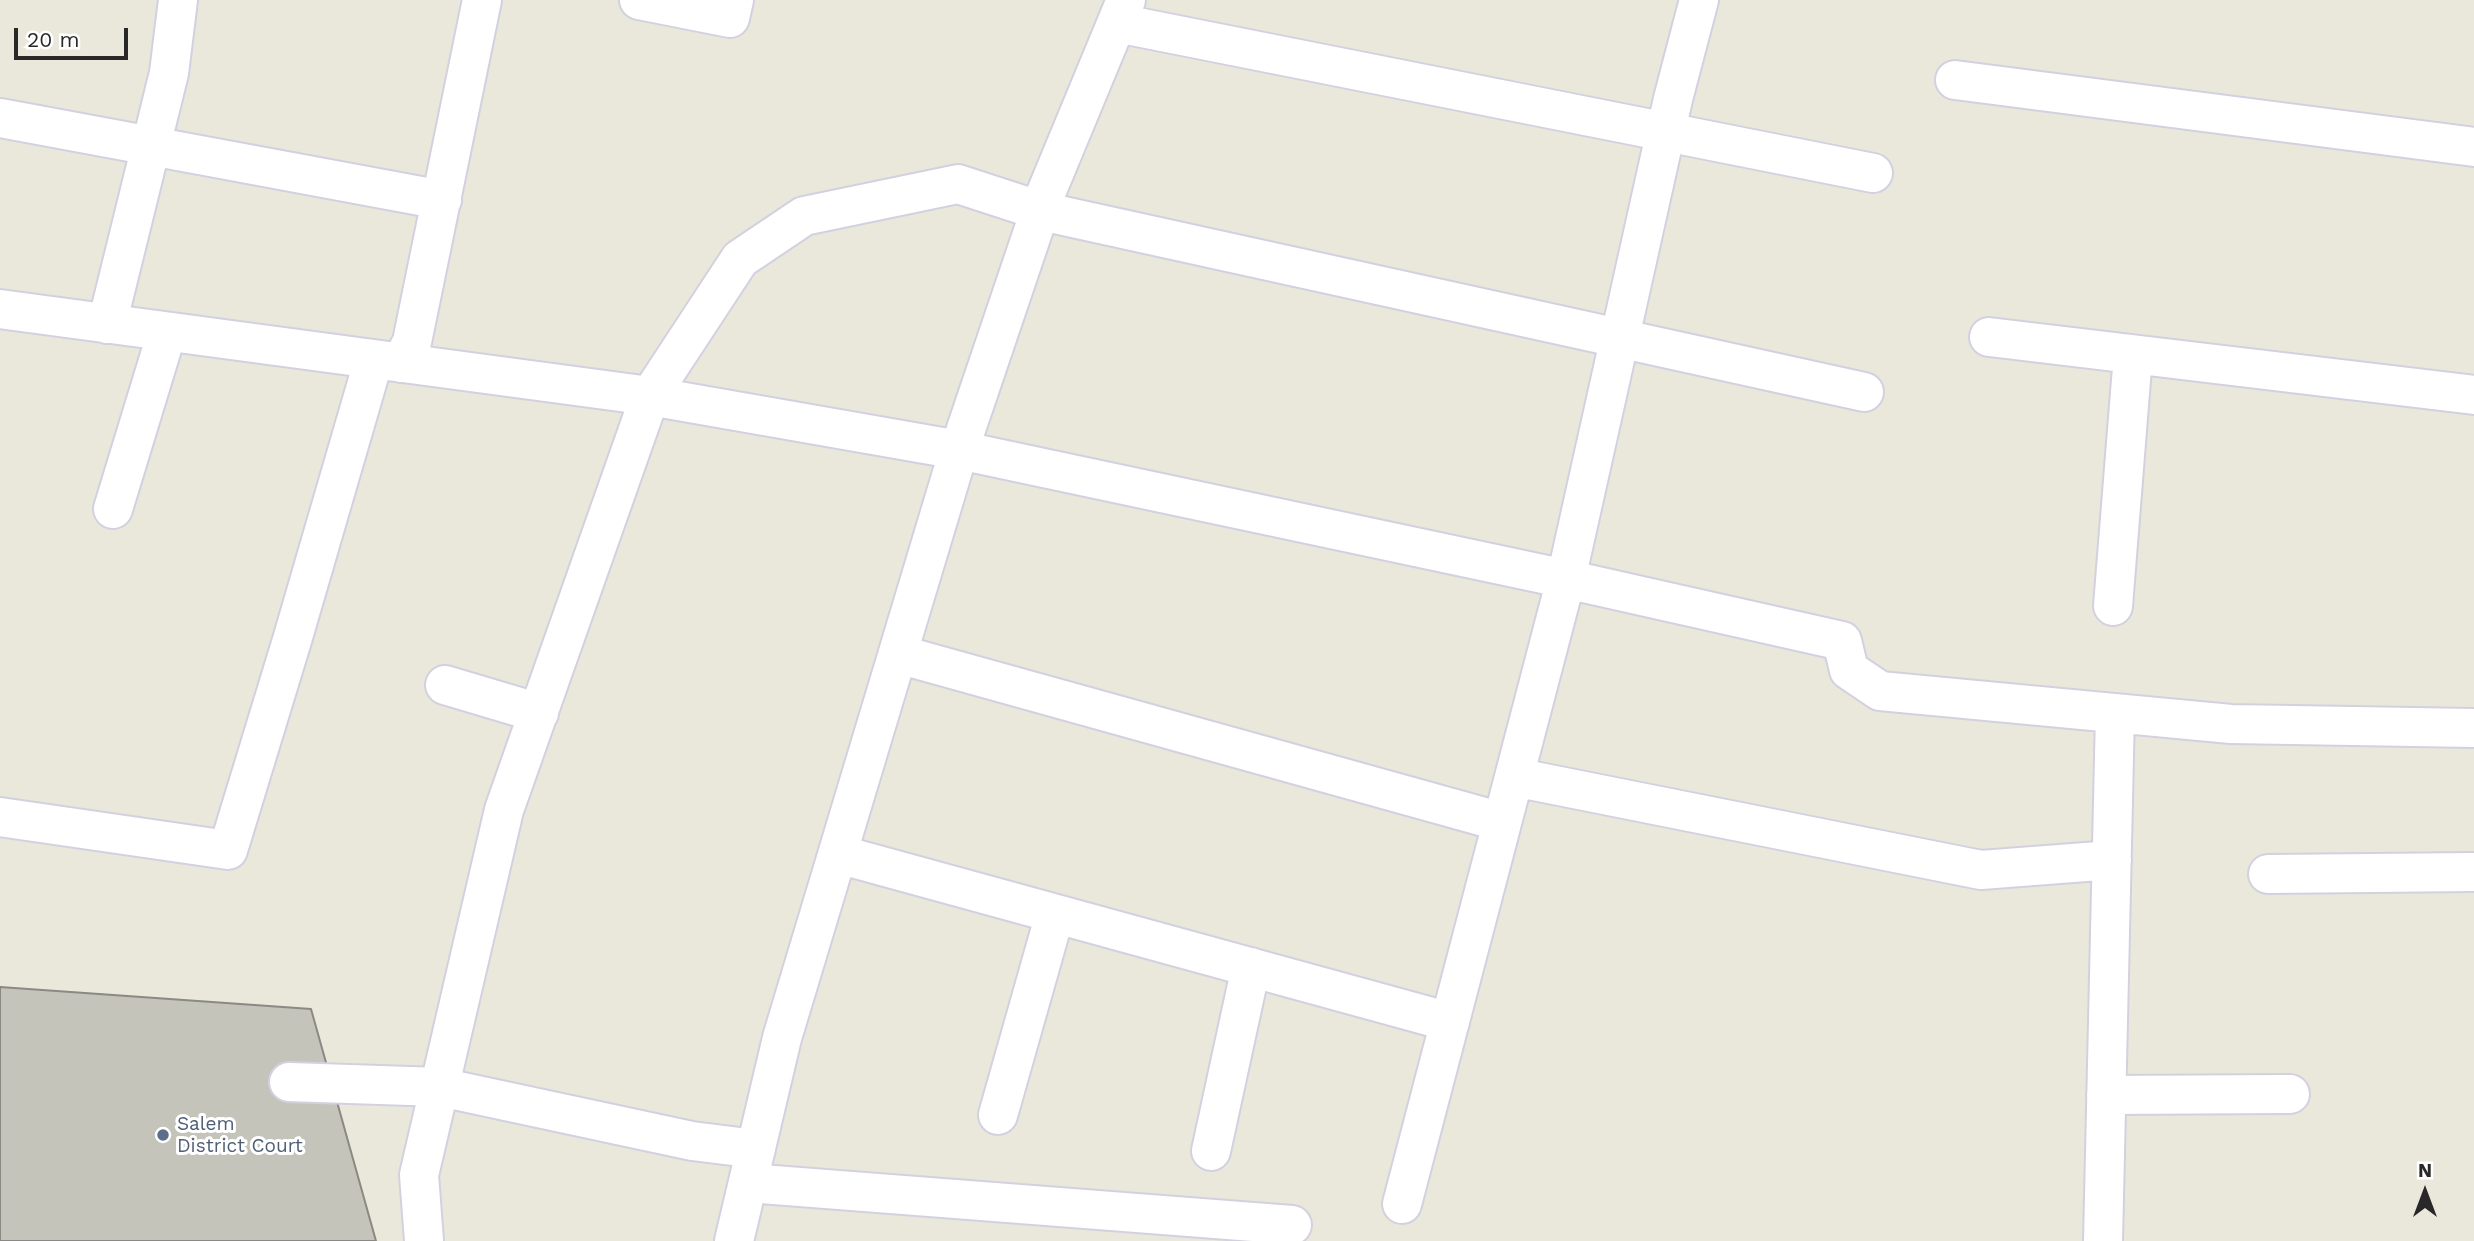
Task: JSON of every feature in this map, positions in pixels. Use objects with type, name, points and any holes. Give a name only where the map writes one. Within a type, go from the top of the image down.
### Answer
[{"type":"street","points":[[107,324],[169,73],[178,0]]},
{"type":"street","points":[[0,817],[228,850],[293,637],[388,361],[412,342],[482,0]]},
{"type":"street","points":[[639,0],[730,18],[734,0]]},
{"type":"street","points":[[1402,1204],[1566,579],[1699,0]]},
{"type":"street","points":[[734,1241],[782,1038],[960,450],[1046,192],[1121,11],[1667,131],[1873,173]]},
{"type":"street","points":[[1955,80],[2474,148]]},
{"type":"street","points":[[0,118],[365,188],[442,200]]},
{"type":"street","points":[[424,1241],[419,1175],[504,810],[650,396],[740,259],[804,216],[958,184],[1041,211],[1864,393]]},
{"type":"street","points":[[0,309],[650,396],[960,450],[1842,640],[1849,670],[1880,691],[2231,724],[2474,728]]},
{"type":"street","points":[[113,509],[167,332]]},
{"type":"street","points":[[1989,337],[2474,395]]},
{"type":"street","points":[[2113,606],[2133,355]]},
{"type":"street","points":[[898,654],[1502,822]]},
{"type":"street","points":[[445,685],[540,713]]},
{"type":"street","points":[[2103,1241],[2115,713]]},
{"type":"street","points":[[1514,777],[1980,870],[2112,860]]},
{"type":"street","points":[[838,854],[1450,1022]]},
{"type":"street","points":[[2268,874],[2474,872]]},
{"type":"street","points":[[998,1115],[1055,914]]},
{"type":"street","points":[[1211,1151],[1251,967]]},
{"type":"street","points":[[289,1082],[440,1087],[692,1141],[752,1166],[1292,1225]]},
{"type":"street","points":[[2106,1095],[2290,1094]]},
{"type":"building","name":"Salem District Court","points":[[0,987],[311,1009],[376,1241],[0,1241]]},
{"type":"place","name":"Salem District Court","points":[[163,1135]]}]
